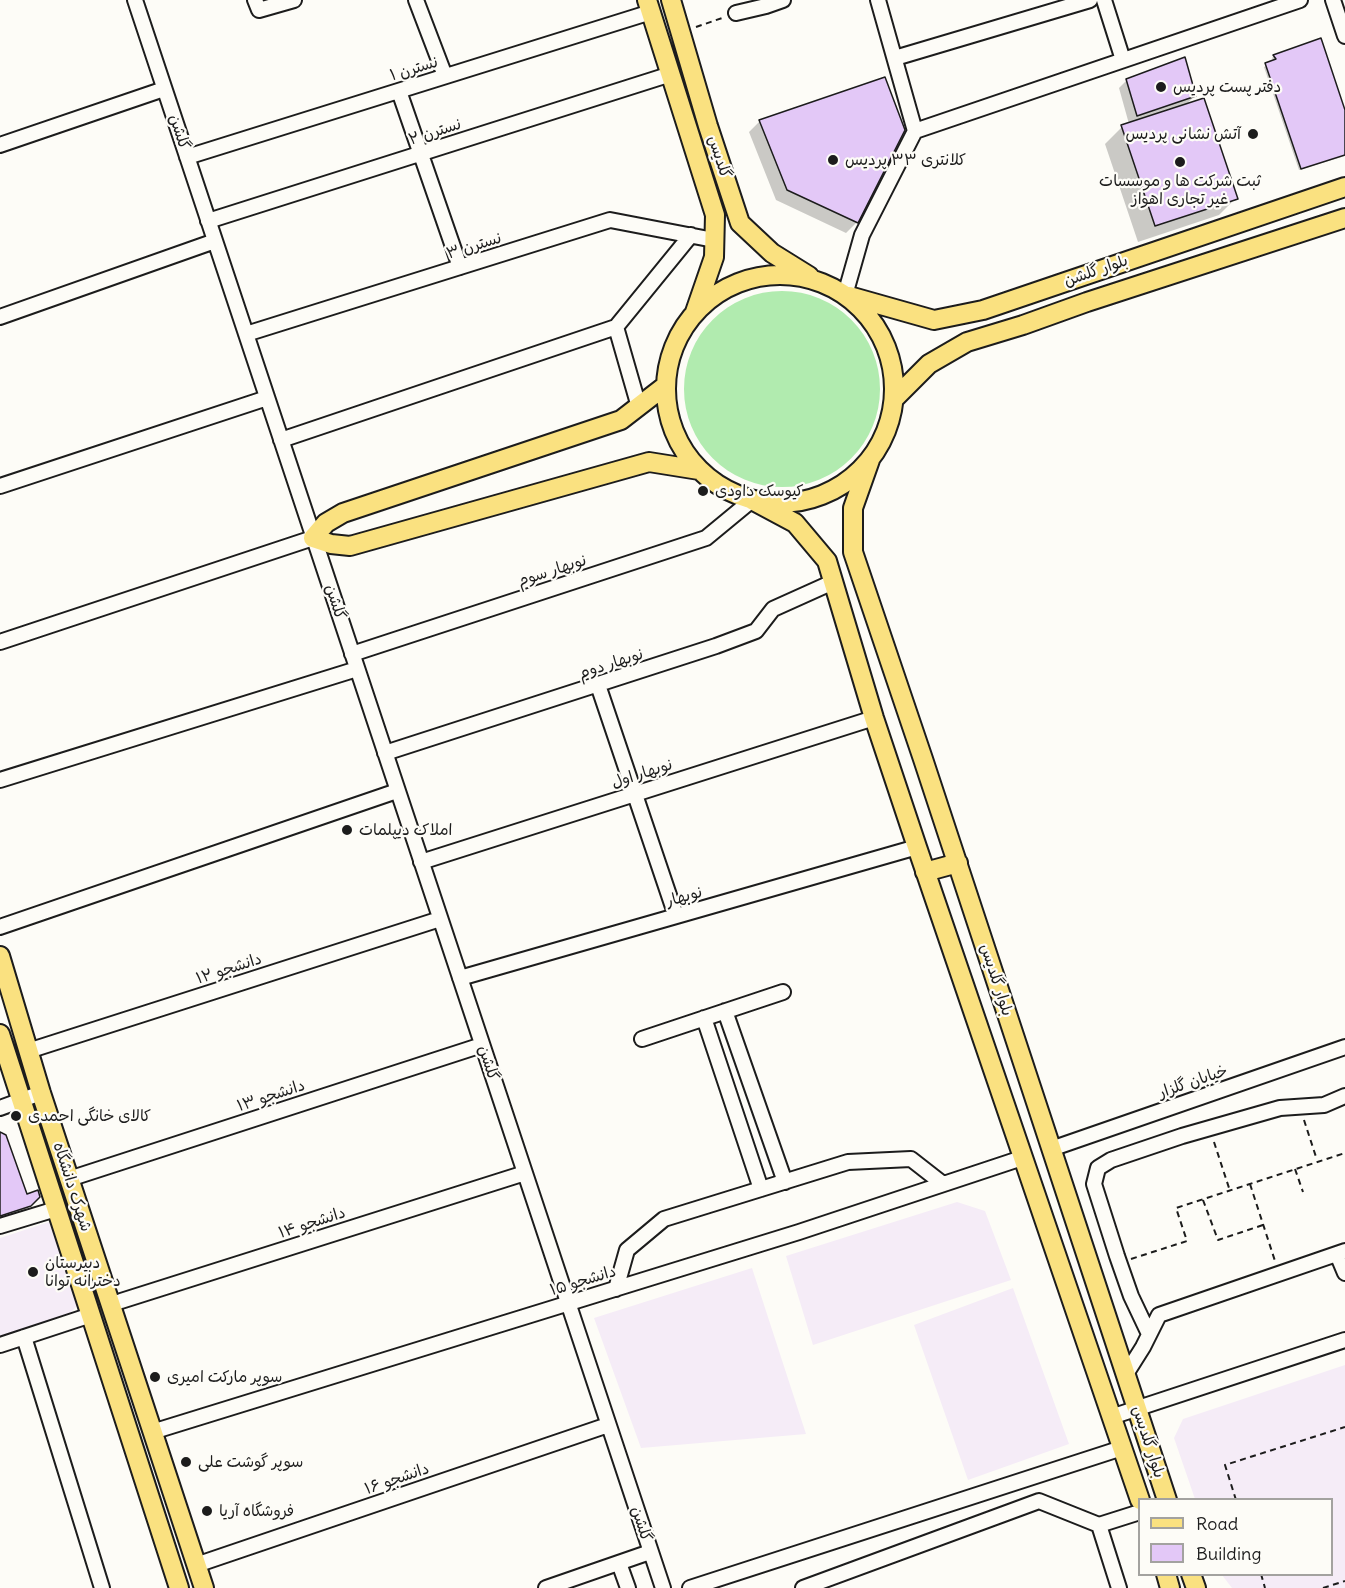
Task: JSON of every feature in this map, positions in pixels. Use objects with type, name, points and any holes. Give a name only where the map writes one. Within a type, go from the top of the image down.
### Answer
[{"type":"main road","name":"گلدیس","points":[[671,0],[708,126],[740,223],[772,253],[815,280]]},
{"type":"main road","name":"گلدیس","points":[[649,6],[715,215],[714,257],[695,312]]},
{"type":"main road","name":"بلوار گلشن","points":[[845,295],[934,320],[982,310],[1345,187]]},
{"type":"main road","points":[[1290,205],[1300,233]]},
{"type":"main road","name":"بلوار گلشن","points":[[894,398],[928,364],[968,342],[1345,218]]},
{"type":"main road","points":[[783,274],[815,280],[845,295],[867,315],[884,340],[893,368],[894,398],[887,431],[870,460],[847,482],[817,497],[785,503],[752,500],[724,489],[699,470],[680,446],[668,417],[665,386],[669,359],[679,334],[695,312],[720,291],[750,278],[783,274]]},
{"type":"main road","points":[[665,386],[621,420],[343,513],[326,523],[313,538],[331,544],[350,546],[649,462],[699,470]]},
{"type":"main road","name":"بلوار گلدیس","points":[[870,460],[854,508],[853,552],[958,863],[1166,1498]]},
{"type":"main road","name":"بلوار گلدیس","points":[[752,500],[795,523],[828,561],[874,718],[925,872],[1139,1498]]},
{"type":"main road","points":[[925,872],[958,863]]},
{"type":"main road","name":"شهرک دانشگاه","points":[[0,956],[41,1093],[204,1588]]},
{"type":"main road","name":"شهرک دانشگاه","points":[[0,1034],[179,1588]]},
{"type":"main road","points":[[1022,1158],[1052,1149]]},
{"type":"street","name":"گلشن","points":[[135,0],[663,1588]]},
{"type":"street","points":[[255,0],[259,10],[294,0]]},
{"type":"street","points":[[416,0],[445,76]]},
{"type":"street","points":[[736,13],[783,0]]},
{"type":"street","points":[[845,295],[862,235],[915,131],[878,0]]},
{"type":"street","points":[[895,58],[1090,0]]},
{"type":"street","points":[[1104,0],[1123,60]]},
{"type":"street","points":[[915,131],[1300,0]]},
{"type":"street","points":[[1333,0],[1345,36]]},
{"type":"street","name":"نسترن ۱","points":[[187,157],[445,76],[649,6]]},
{"type":"street","name":"نسترن ۲","points":[[208,221],[671,74]]},
{"type":"street","points":[[0,145],[164,89]]},
{"type":"street","points":[[399,91],[460,267]]},
{"type":"street","name":"نسترن ۳","points":[[246,334],[610,220],[714,240]]},
{"type":"street","points":[[281,440],[616,327],[691,235]]},
{"type":"street","points":[[0,317],[215,241]]},
{"type":"street","points":[[616,327],[639,407]]},
{"type":"street","points":[[0,486],[267,398]]},
{"type":"street","name":"نوبهار سوم","points":[[352,654],[706,538],[752,500]]},
{"type":"street","points":[[0,642],[313,538]]},
{"type":"street","name":"نوبهار دوم","points":[[385,753],[598,685],[756,631],[772,609],[833,582]]},
{"type":"street","points":[[0,780],[357,669]]},
{"type":"street","points":[[598,685],[676,916]]},
{"type":"street","name":"نوبهار اول","points":[[421,862],[874,718]]},
{"type":"street","points":[[0,927],[398,790]]},
{"type":"street","name":"نوبهار","points":[[460,978],[917,847]]},
{"type":"street","name":"دانشجو ۱۲","points":[[28,1051],[440,919]]},
{"type":"street","points":[[642,1039],[783,992]]},
{"type":"street","points":[[725,1011],[784,1182]]},
{"type":"street","points":[[704,1018],[761,1189]]},
{"type":"street","name":"دانشجو ۱۳","points":[[69,1179],[482,1045]]},
{"type":"street","name":"خیابان گلزار","points":[[1052,1149],[1345,1047]]},
{"type":"street","points":[[0,1108],[41,1093]]},
{"type":"street","points":[[1149,1334],[1131,1296],[1094,1184],[1098,1168],[1111,1160],[1144,1148],[1209,1128],[1280,1108],[1324,1105],[1345,1096]]},
{"type":"street","name":"دانشجو ۱۵","points":[[152,1432],[799,1232],[1022,1158]]},
{"type":"street","points":[[616,1288],[627,1250],[664,1219],[848,1162],[911,1159],[943,1184]]},
{"type":"street","name":"دانشجو ۱۴","points":[[110,1305],[525,1173]]},
{"type":"street","points":[[0,1226],[56,1209]]},
{"type":"street","points":[[1126,1374],[1159,1315],[1341,1253],[1345,1273]]},
{"type":"street","points":[[0,1345],[91,1315]]},
{"type":"street","points":[[24,1337],[102,1588]]},
{"type":"street","points":[[1111,1417],[1345,1340]]},
{"type":"street","name":"دانشجو ۱۶","points":[[196,1565],[608,1425]]},
{"type":"street","points":[[690,1588],[1122,1448]]},
{"type":"street","points":[[803,1588],[1039,1501],[1099,1525],[1138,1513]]},
{"type":"street","points":[[1099,1525],[1119,1588]]},
{"type":"street","points":[[546,1588],[650,1552]]},
{"type":"street","points":[[619,1563],[628,1588]]},
{"type":"path","points":[[681,33],[736,13]]},
{"type":"path","points":[[1299,1106],[1318,1162]]},
{"type":"path","points":[[1209,1128],[1230,1191]]},
{"type":"path","points":[[1119,1263],[1187,1241],[1176,1209],[1345,1153]]},
{"type":"path","points":[[1295,1169],[1303,1192]]},
{"type":"path","points":[[1250,1184],[1279,1274]]},
{"type":"path","points":[[1203,1200],[1218,1240],[1264,1225]]},
{"type":"path","points":[[1235,1498],[1225,1465],[1345,1427]]},
{"type":"path","points":[[1323,1588],[1345,1581]]},
{"type":"shaded area","points":[[957,1202],[985,1211],[1011,1280],[813,1345],[786,1256]]},
{"type":"shaded area","name":"دبیرستان دخترانه توانا","points":[[49,1222],[78,1305],[69,1314],[0,1337],[0,1238]]},
{"type":"shaded area","points":[[752,1268],[806,1434],[641,1448],[594,1318]]},
{"type":"shaded area","points":[[1013,1288],[1069,1444],[968,1480],[914,1325]]},
{"type":"shaded area","points":[[1345,1365],[1345,1588],[1232,1588],[1223,1576],[1333,1576],[1333,1498],[1195,1498],[1174,1438],[1183,1419]]},
{"type":"green space","points":[[772,291],[792,291],[820,298],[837,307],[852,319],[864,334],[873,351],[880,379],[880,399],[873,427],[864,444],[852,459],[837,471],[820,480],[792,487],[772,487],[744,480],[727,471],[712,459],[700,444],[691,427],[684,399],[684,379],[691,351],[700,334],[712,319],[727,307],[744,298]]},
{"type":"building","points":[[1321,38],[1345,110],[1345,155],[1301,169],[1265,63],[1276,59],[1273,55]]},
{"type":"building","name":"دفتر پست پردیس","points":[[1185,57],[1196,96],[1137,116],[1126,79]]},
{"type":"building","name":"کلانتری ۳۳ پردیس","points":[[885,77],[905,130],[858,223],[787,190],[759,120]]},
{"type":"building","name":"ثبت شرکت ها و موسسات غیر تجاری اهواز","points":[[1204,98],[1238,199],[1155,226],[1121,125]]},
{"type":"building","points":[[0,1132],[6,1135],[27,1194],[38,1190],[40,1197],[31,1206],[0,1216]]},
{"type":"place","name":"دفتر پست پردیس","points":[[1161,87]]},
{"type":"place","name":"آتش نشانی پردیس","points":[[1253,134]]},
{"type":"place","name":"کلانتری ۳۳ پردیس","points":[[833,160]]},
{"type":"place","name":"ثبت شرکت ها و موسسات غیر تجاری اهواز","points":[[1180,162]]},
{"type":"place","name":"کیوسک داودی","points":[[703,491]]},
{"type":"place","name":"املاک دیپلمات","points":[[347,830]]},
{"type":"place","name":"کالای خانگی احمدی","points":[[16,1116]]},
{"type":"place","name":"دبیرستان دخترانه توانا","points":[[33,1272]]},
{"type":"place","name":"سوپر مارکت امیری","points":[[155,1377]]},
{"type":"place","name":"سوپر گوشت علی","points":[[186,1462]]},
{"type":"place","name":"فروشگاه آریا","points":[[207,1511]]}]
